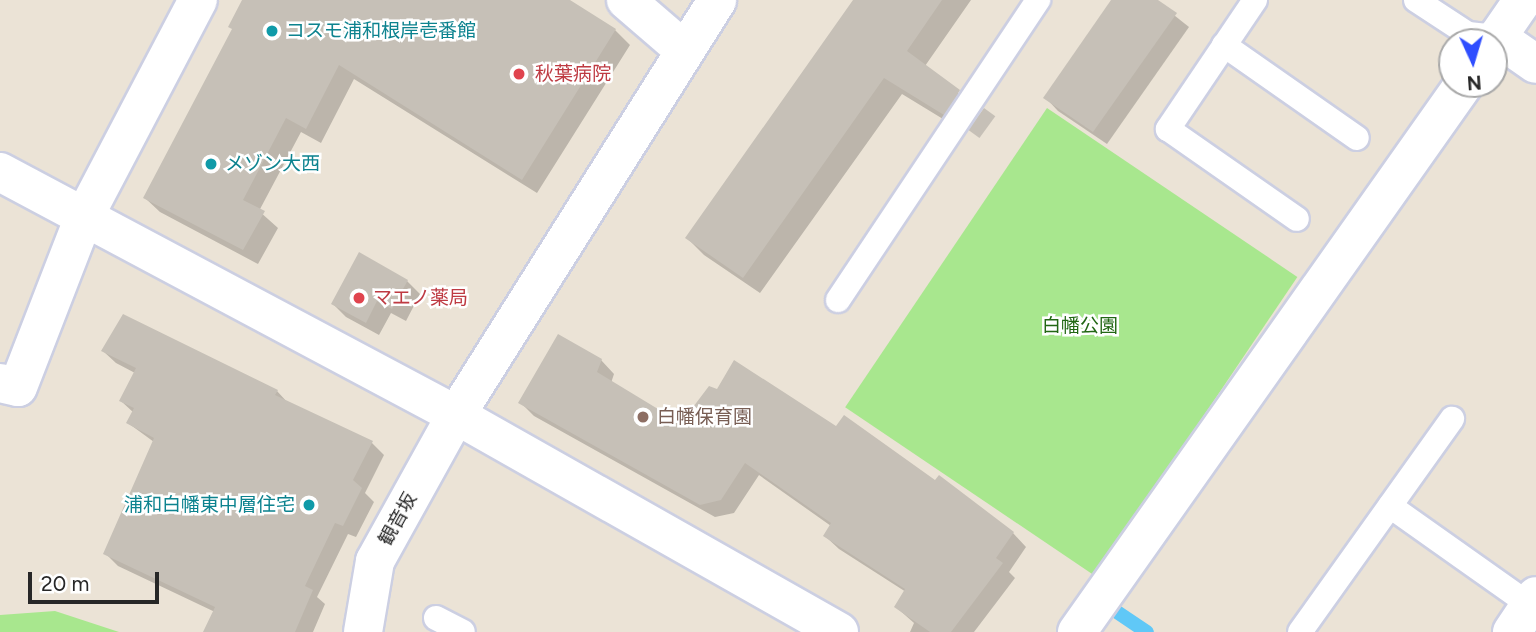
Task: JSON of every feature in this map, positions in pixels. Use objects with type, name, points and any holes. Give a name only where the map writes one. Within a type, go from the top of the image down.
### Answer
[{"type":"street","points":[[0,383],[18,387],[84,217],[198,0]]},
{"type":"street","points":[[626,0],[684,50]]},
{"type":"street","name":"観音坂","points":[[363,632],[375,561],[456,415],[717,0]]},
{"type":"street","points":[[1503,28],[1523,0]]},
{"type":"street","points":[[1508,48],[1536,64]]},
{"type":"street","points":[[1077,632],[1454,98]]},
{"type":"street","points":[[0,172],[456,415],[839,632]]},
{"type":"lane","points":[[838,300],[1038,0]]},
{"type":"lane","points":[[1255,0],[1168,128],[1297,219]]},
{"type":"lane","points":[[1416,0],[1459,28]]},
{"type":"lane","points":[[1224,46],[1357,138]]},
{"type":"lane","points":[[1300,632],[1452,419]]},
{"type":"lane","points":[[1390,506],[1526,611]]},
{"type":"lane","points":[[436,618],[463,632]]},
{"type":"green space","name":"白幡公園","points":[[1047,108],[1297,277],[1096,576],[845,407]]},
{"type":"green space","points":[[55,611],[119,632],[0,632],[0,615]]},
{"type":"building","points":[[242,0],[570,0],[616,29],[522,180],[339,65],[306,129],[286,118],[243,200],[265,211],[243,250],[143,198],[232,29],[228,27]]},
{"type":"building","points":[[853,0],[942,0],[907,51],[960,90],[944,115],[884,78],[743,278],[685,238]]},
{"type":"building","points":[[1111,0],[1158,0],[1177,13],[1093,132],[1043,98]]},
{"type":"building","points":[[984,108],[995,116],[979,138],[968,130]]},
{"type":"building","points":[[359,252],[408,280],[392,309],[377,301],[366,323],[331,304]]},
{"type":"building","points":[[123,314],[278,390],[275,395],[373,441],[353,480],[362,488],[343,526],[335,523],[305,586],[313,590],[295,632],[203,632],[215,607],[103,554],[154,438],[126,423],[134,408],[119,401],[136,368],[101,351]]},
{"type":"building","points":[[558,334],[602,359],[597,372],[681,423],[709,386],[717,389],[734,360],[836,426],[844,415],[935,480],[939,475],[1014,532],[996,558],[1003,563],[951,632],[930,632],[894,607],[905,589],[823,536],[831,523],[745,463],[721,500],[700,505],[518,403]]},
{"type":"waterway","points":[[1117,612],[1147,632]]},
{"type":"place","name":"コスモ浦和根岸壱番館","points":[[272,31]]},
{"type":"place","name":"秋葉病院","points":[[519,74]]},
{"type":"place","name":"メゾン大西","points":[[211,164]]},
{"type":"place","name":"マエノ薬局","points":[[359,298]]},
{"type":"place","name":"白幡保育園","points":[[643,417]]},
{"type":"place","name":"浦和白幡東中層住宅","points":[[309,505]]}]
